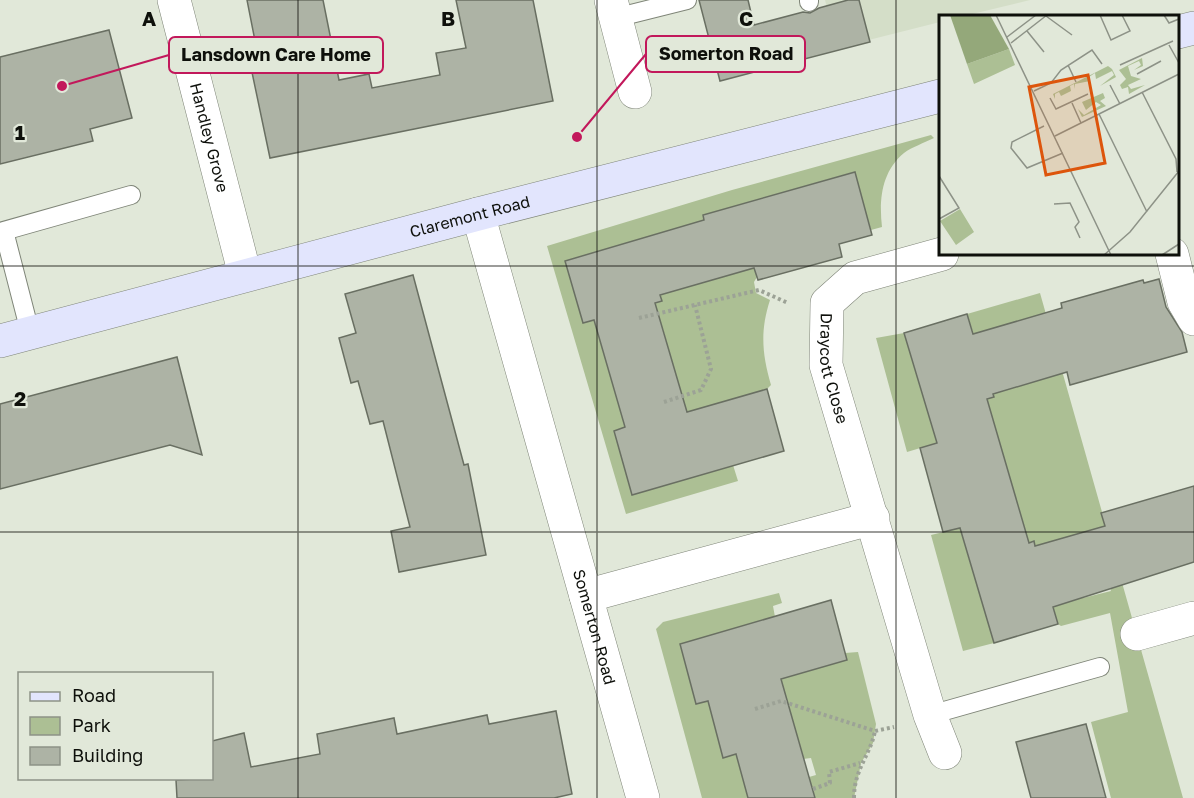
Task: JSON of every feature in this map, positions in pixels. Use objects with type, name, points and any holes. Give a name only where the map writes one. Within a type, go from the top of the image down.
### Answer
[{"type":"street","name":"Handley Grove","points":[[174,0],[245,275]]},
{"type":"street","points":[[613,9],[635,92]]},
{"type":"street","points":[[1179,32],[1194,28]]},
{"type":"street","name":"Claremont Road","points":[[15,336],[478,213],[939,96]]},
{"type":"street","name":"Somerton Road","points":[[478,213],[643,798]]},
{"type":"street","name":"Draycott Close","points":[[939,255],[855,278],[827,303],[826,365],[930,716],[945,753]]},
{"type":"street","points":[[1172,255],[1184,302],[1194,320]]},
{"type":"street","points":[[586,596],[873,518]]},
{"type":"street","points":[[1137,634],[1194,618]]},
{"type":"lane","points":[[613,9],[687,0]]},
{"type":"lane","points":[[15,336],[2,231],[130,195]]},
{"type":"lane","points":[[930,716],[1100,667]]},
{"type":"path","points":[[639,318],[759,290],[827,321]]},
{"type":"path","points":[[664,402],[700,390],[711,369],[695,305]]},
{"type":"path","points":[[754,709],[781,701],[875,731],[930,716]]},
{"type":"path","points":[[854,798],[861,763],[873,743],[875,731]]},
{"type":"path","points":[[813,789],[830,783],[828,772],[861,763]]},
{"type":"shaded area","points":[[825,0],[1030,0],[968,15],[939,15],[939,22],[837,48]]},
{"type":"green space","points":[[931,135],[934,138],[904,153],[890,169],[883,187],[882,227],[871,230],[854,172],[703,215],[720,277],[755,268],[756,293],[770,300],[764,332],[764,353],[771,385],[767,389],[668,418],[679,387],[663,329],[636,308],[662,301],[644,238],[583,323],[594,320],[625,427],[615,431],[733,465],[738,481],[626,514],[547,246],[732,190]]},
{"type":"green space","points":[[1040,293],[1183,798],[1111,798],[1091,722],[1128,712],[1110,613],[1061,626],[1058,624],[1048,588],[1078,579],[1083,598],[1111,591],[1093,530],[1035,546],[1034,542],[1029,543],[987,399],[994,397],[967,314]]},
{"type":"green space","points":[[904,333],[937,443],[907,452],[876,338]]},
{"type":"green space","points":[[960,528],[970,563],[976,562],[994,643],[963,651],[931,535]]},
{"type":"green space","points":[[779,593],[782,603],[773,606],[775,617],[680,644],[696,704],[708,701],[723,758],[736,754],[748,798],[702,798],[656,629],[663,622]]},
{"type":"green space","points":[[858,652],[876,724],[873,743],[861,763],[854,798],[815,798],[809,777],[816,775],[811,758],[803,759],[749,688],[847,660],[845,653]]},
{"type":"building","points":[[247,0],[323,0],[339,80],[369,74],[372,88],[440,75],[436,53],[466,48],[456,0],[533,0],[553,101],[270,158],[249,58],[258,56]]},
{"type":"building","points":[[699,0],[748,0],[754,25],[803,12],[810,13],[819,8],[848,0],[859,0],[870,42],[720,81]]},
{"type":"building","points":[[109,30],[132,118],[90,129],[93,141],[0,164],[0,57]]},
{"type":"building","points":[[855,172],[872,235],[839,244],[842,257],[758,280],[754,268],[660,295],[662,301],[655,303],[687,412],[767,389],[784,451],[632,495],[614,431],[625,427],[594,320],[583,323],[565,261],[704,220],[703,215]]},
{"type":"building","points":[[413,275],[464,465],[468,464],[486,555],[399,572],[391,531],[410,527],[383,421],[370,424],[358,381],[351,383],[339,338],[356,333],[345,294]]},
{"type":"building","points":[[1159,279],[1166,307],[1182,332],[1187,352],[1070,385],[1067,372],[993,394],[994,397],[987,399],[1029,543],[1034,541],[1035,546],[1105,526],[1101,513],[1194,486],[1194,562],[1053,607],[1058,624],[994,643],[960,528],[943,532],[920,448],[937,443],[904,333],[967,314],[973,334],[1062,308],[1061,303],[1143,280],[1144,283]]},
{"type":"building","points":[[177,357],[202,455],[170,445],[0,489],[0,404]]},
{"type":"building","points":[[831,600],[847,660],[781,679],[815,798],[748,798],[736,754],[723,758],[708,701],[696,704],[680,644]]},
{"type":"building","points":[[556,711],[572,794],[554,798],[177,798],[176,780],[213,780],[213,741],[244,733],[251,767],[320,754],[317,734],[394,718],[397,734],[487,715],[489,724]]},
{"type":"building","points":[[1086,724],[1106,798],[1031,798],[1016,742]]},
{"type":"place","name":"Lansdown Care Home","points":[[62,86]]},
{"type":"place","name":"Somerton Road","points":[[577,137]]}]
